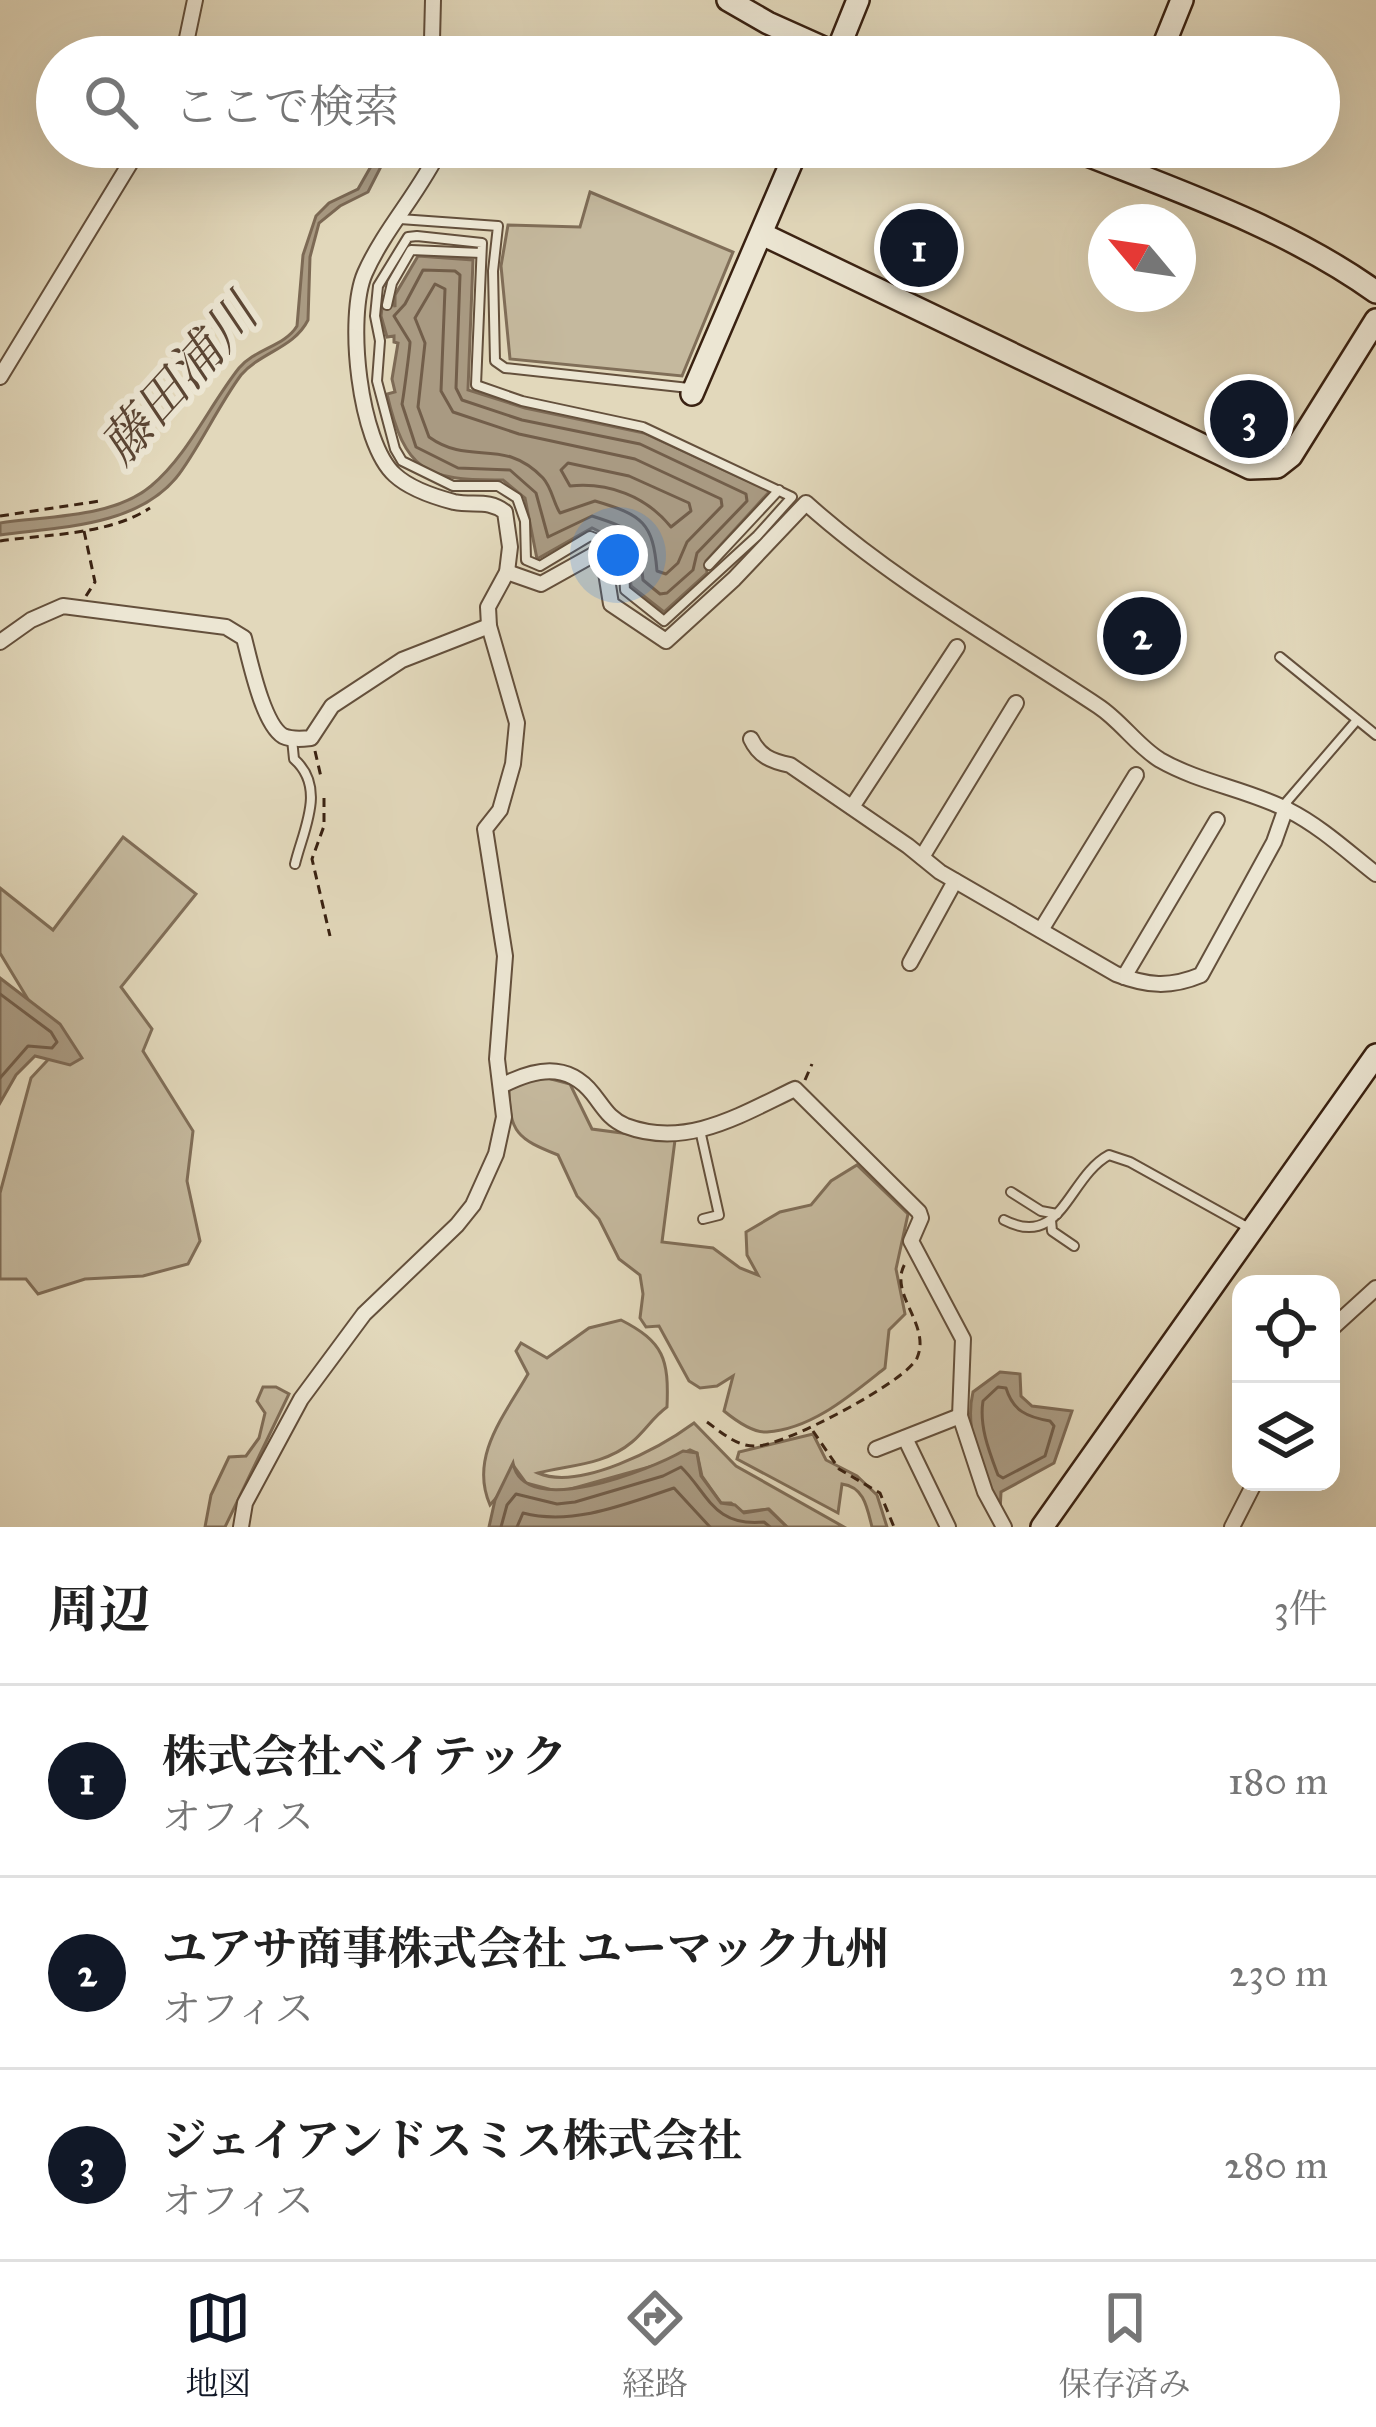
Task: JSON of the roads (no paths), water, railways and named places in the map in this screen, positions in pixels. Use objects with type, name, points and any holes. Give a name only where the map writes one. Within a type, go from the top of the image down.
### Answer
[{"type":"street","points":[[187,36],[195,0]]},
{"type":"street","points":[[432,36],[433,0]]},
{"type":"street","points":[[728,0],[799,36]]},
{"type":"street","points":[[845,36],[858,0]]},
{"type":"street","points":[[1167,36],[1182,0]]},
{"type":"street","points":[[0,376],[127,168]]},
{"type":"street","points":[[241,1527],[245,1503],[301,1399],[364,1314],[472,1205],[496,1154],[504,1117],[496,1059],[505,956],[485,829],[500,810],[513,764],[517,723],[489,626],[488,607],[507,572],[506,512],[493,502],[456,502],[397,476],[379,455],[363,400],[355,339],[363,277],[431,168]]},
{"type":"street","points":[[694,392],[789,168]]},
{"type":"street","points":[[1143,168],[1262,226],[1376,292]]},
{"type":"street","points":[[762,234],[1250,468],[1264,470],[1292,456],[1376,320]]},
{"type":"street","points":[[507,572],[541,584],[593,554],[604,560],[611,604],[666,640],[734,579],[806,503],[847,540],[998,644],[1103,709],[1154,757],[1284,808],[1316,826],[1376,874]]},
{"type":"street","points":[[0,642],[31,620],[64,606],[226,627],[244,638],[260,694],[277,731],[292,739],[311,738],[332,706],[402,660],[489,626]]},
{"type":"street","points":[[852,807],[957,647]]},
{"type":"street","points":[[922,856],[1016,703]]},
{"type":"street","points":[[751,739],[757,751],[790,765],[956,881],[1147,986],[1181,983],[1201,975],[1274,842],[1284,808]]},
{"type":"street","points":[[1041,930],[1136,775]]},
{"type":"street","points":[[1124,977],[1217,820]]},
{"type":"street","points":[[910,963],[956,881]]},
{"type":"street","points":[[1042,1527],[1376,1055]]},
{"type":"street","points":[[501,1086],[538,1070],[558,1070],[590,1090],[610,1119],[665,1133],[700,1130],[795,1089],[919,1212],[921,1218],[911,1234],[917,1253],[963,1340],[960,1416],[985,1492],[1004,1527]]},
{"type":"street","points":[[1340,1321],[1376,1288]]},
{"type":"street","points":[[876,1449],[960,1416]]},
{"type":"street","points":[[905,1438],[948,1527]]},
{"type":"street","points":[[1232,1527],[1250,1491]]},
{"type":"lane","points":[[400,219],[498,226],[493,271],[495,361],[505,368],[694,392]]},
{"type":"lane","points":[[408,237],[482,243],[476,385],[522,401],[643,427],[779,490],[792,497],[757,536],[664,621],[625,590],[622,549],[590,536],[540,566],[526,560],[525,521],[518,498],[498,486],[453,486],[402,461],[395,449],[377,381],[378,286],[408,237]]},
{"type":"lane","points":[[387,304],[411,250],[481,253]]},
{"type":"lane","points":[[710,565],[779,490]]},
{"type":"lane","points":[[1280,657],[1376,735]]},
{"type":"lane","points":[[1284,808],[1357,719]]},
{"type":"lane","points":[[292,739],[294,759],[308,781],[312,815],[295,864]]},
{"type":"lane","points":[[700,1130],[719,1215],[703,1219]]},
{"type":"lane","points":[[1004,1220],[1019,1228],[1037,1229],[1054,1217],[1094,1163],[1109,1155],[1254,1231]]},
{"type":"lane","points":[[1011,1192],[1054,1217]]},
{"type":"lane","points":[[1054,1217],[1052,1232],[1074,1246]]},
{"type":"water","points":[[370,168],[380,168],[368,192],[319,223],[310,257],[308,320],[294,337],[241,375],[176,478],[159,494],[118,515],[0,535],[0,523],[79,514],[118,504],[164,474],[239,368],[297,326],[303,255],[316,216],[329,203],[358,189]]},
{"type":"water","points":[[418,256],[473,260],[468,390],[525,408],[644,433],[770,491],[706,561],[707,573],[664,612],[631,586],[628,546],[592,528],[537,559],[525,498],[503,480],[437,474],[411,455],[387,394],[395,392],[392,379],[398,343],[394,336],[387,337],[381,316],[383,299],[392,299],[395,307],[395,295]]},
{"type":"water","points":[[0,978],[60,1024],[82,1058],[70,1065],[35,1056],[16,1075],[0,1103]]},
{"type":"water","points":[[1000,1372],[1020,1374],[1021,1396],[1032,1406],[1072,1411],[1054,1463],[1001,1492],[1000,1512],[977,1454],[971,1407],[973,1392]]},
{"type":"water","points":[[683,1451],[697,1453],[701,1476],[721,1503],[735,1505],[744,1513],[768,1509],[787,1527],[489,1527],[495,1500],[513,1463],[522,1480],[540,1488],[563,1489],[618,1478]]},
{"type":"place","name":"株式会社ベイテック","points":[[919,248]]},
{"type":"place","name":"ジェイアンドスミス株式会社","points":[[1249,419]]},
{"type":"place","name":"ユアサ商事株式会社 ユーマック九州","points":[[1142,636]]},
{"type":"water label","name":"藤田浦川","points":[[179,380]]}]
